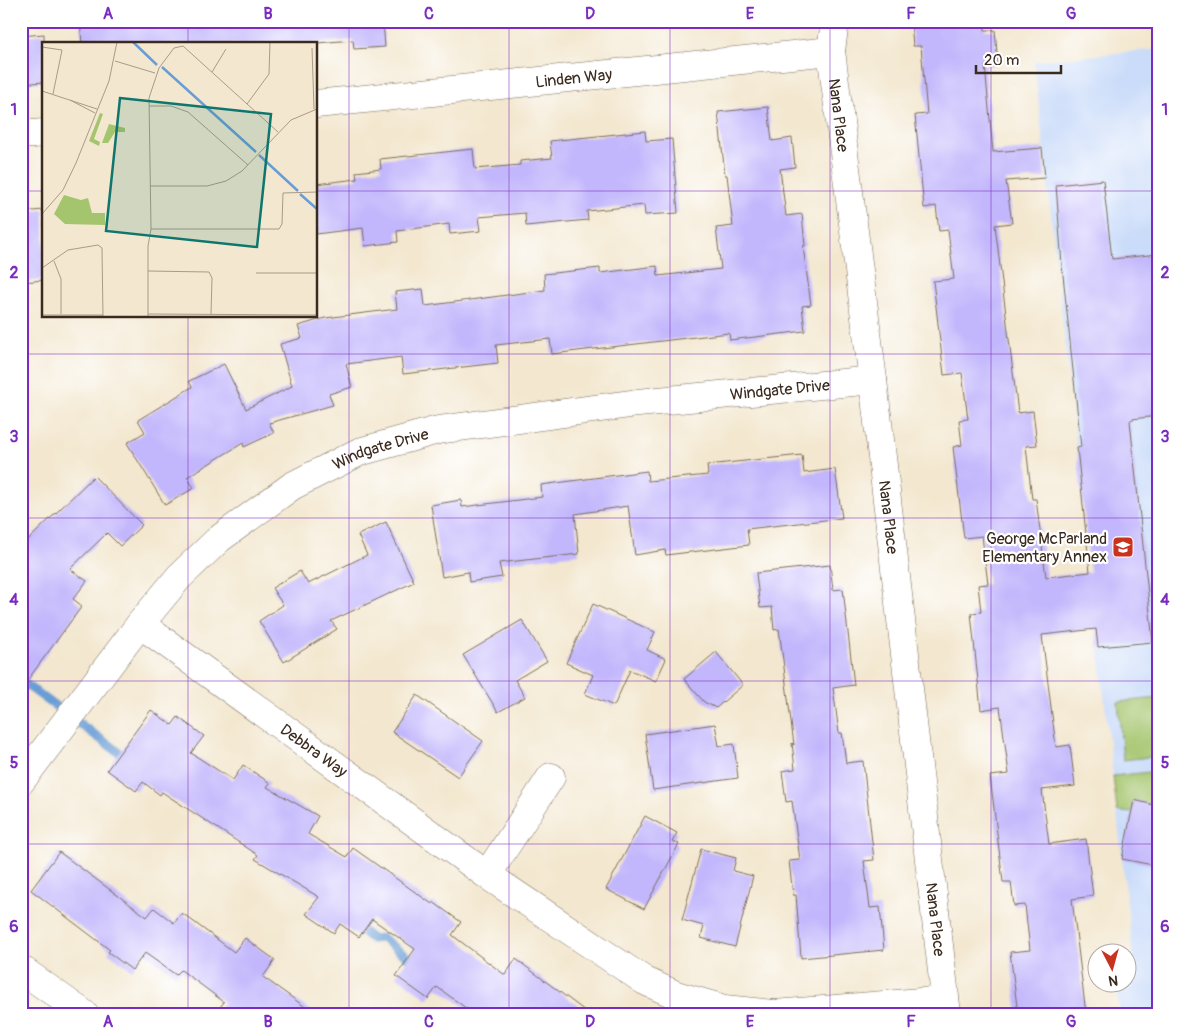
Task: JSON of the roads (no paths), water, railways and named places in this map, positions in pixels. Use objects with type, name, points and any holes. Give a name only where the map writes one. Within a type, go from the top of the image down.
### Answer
[{"type":"street","name":"Nana Place","points":[[835,21],[831,51],[873,380],[946,1007]]},
{"type":"street","name":"Linden Way","points":[[318,104],[831,51]]},
{"type":"street","points":[[21,135],[42,133]]},
{"type":"street","name":"Windgate Drive","points":[[21,780],[140,624],[179,577],[219,539],[292,486],[359,452],[438,430],[638,402],[873,380]]},
{"type":"street","name":"Debbra Way","points":[[140,624],[487,875],[645,981],[676,995],[724,1009],[774,1014],[946,1007]]},
{"type":"street","points":[[487,875],[551,777]]},
{"type":"street","points":[[21,969],[84,1014]]},
{"type":"waterway","points":[[21,681],[128,759]]},
{"type":"waterway","points":[[355,925],[372,939],[382,938],[418,965]]},
{"type":"place","name":"George McParland Elementary Annex","points":[[1123,547]]}]
